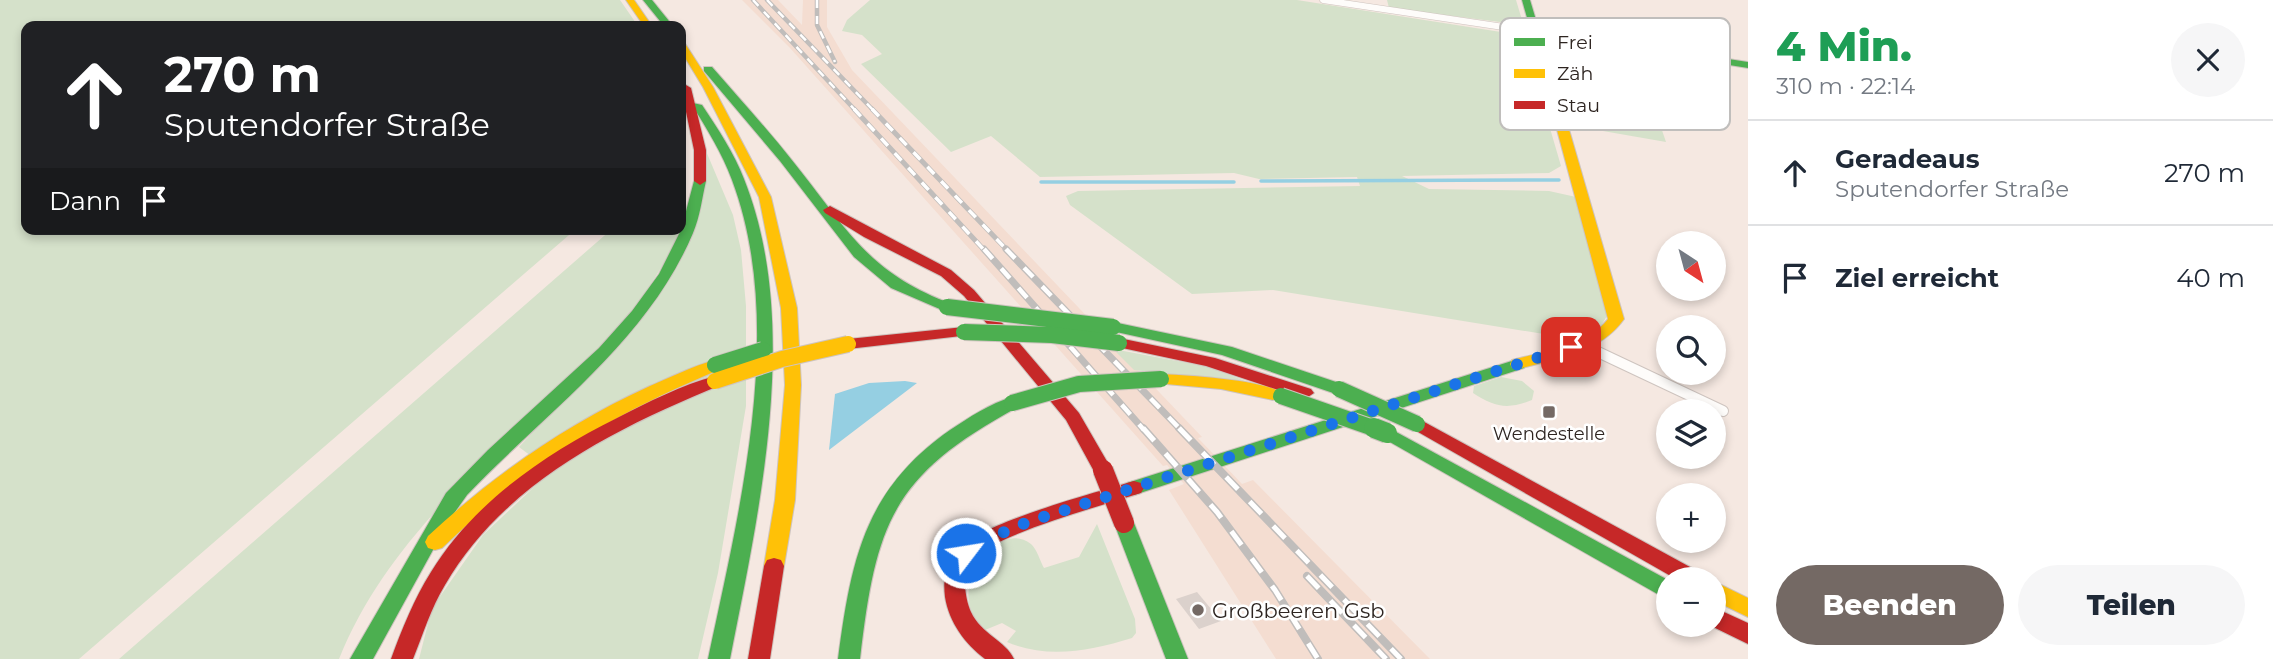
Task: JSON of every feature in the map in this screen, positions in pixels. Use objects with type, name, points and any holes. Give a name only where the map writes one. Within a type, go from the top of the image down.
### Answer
[{"type":"main road","points":[[630,0],[645,21]]},
{"type":"main road","points":[[647,0],[665,21]]},
{"type":"main road","points":[[1526,0],[1532,18]]},
{"type":"main road","points":[[686,48],[820,202],[828,217],[877,275],[907,294],[955,320],[1119,343],[1209,362],[1305,393],[1366,419],[1656,584]]},
{"type":"main road","points":[[686,50],[765,197],[789,308],[793,385],[785,500],[760,659]]},
{"type":"main road","points":[[1730,62],[1748,65]]},
{"type":"main road","points":[[686,89],[715,135],[744,198],[760,277],[764,387],[750,498],[719,655]]},
{"type":"main road","points":[[686,95],[700,145],[702,173],[696,204],[686,227]]},
{"type":"main road","points":[[1003,659],[985,648],[967,629],[956,603],[956,576],[966,553],[990,538],[1159,479],[1581,344],[1610,330],[1616,319],[1564,130]]},
{"type":"main road","points":[[820,202],[869,234],[946,273],[968,293],[1073,417],[1103,470],[1177,659]]},
{"type":"main road","points":[[361,659],[383,615],[419,559],[443,510],[482,468],[584,374],[628,326],[663,279],[682,235]]},
{"type":"main road","points":[[419,559],[463,513],[508,473],[553,441],[597,415],[715,373],[781,345],[847,338],[955,320],[1017,317],[1113,327],[1226,351],[1339,389],[1417,424],[1673,567]]},
{"type":"main road","points":[[402,659],[421,611],[450,559],[486,517],[528,481],[606,430],[715,373]]},
{"type":"main road","points":[[849,659],[857,583],[873,530],[884,507],[931,451],[968,424],[1012,403],[1079,384],[1161,379],[1221,384],[1281,397],[1387,433]]},
{"type":"main road","points":[[1726,597],[1748,608]]},
{"type":"main road","points":[[1726,623],[1748,634]]},
{"type":"street","points":[[1323,0],[1500,26]]},
{"type":"street","points":[[1581,344],[1698,399]]},
{"type":"shaded area","points":[[742,0],[778,0],[802,25],[803,0],[827,0],[827,27],[852,70],[1202,437],[1198,438],[1242,484],[1253,480],[1430,659],[1276,659],[1169,490],[1184,484],[1167,465],[1163,466],[790,48]]},
{"type":"green space","points":[[0,0],[620,0],[635,21],[21,21],[21,235],[569,235],[79,659],[0,659]]},
{"type":"green space","points":[[870,0],[1297,0],[1500,32],[1500,130],[1550,130],[1561,166],[1549,173],[1402,176],[1429,189],[1549,191],[1576,197],[1608,314],[1601,326],[1574,339],[1273,290],[1192,294],[1070,205],[1066,196],[1078,191],[1360,186],[1357,177],[1259,179],[1234,173],[1040,177],[991,136],[951,152],[861,64],[882,54],[862,35],[842,31],[847,20]]},
{"type":"green space","points":[[1387,0],[1516,0],[1521,18],[1500,18],[1500,22],[1389,8]]},
{"type":"green space","points":[[1597,130],[1662,130],[1666,142]]},
{"type":"green space","points":[[706,151],[733,215],[741,250],[746,306],[746,406],[718,573],[698,659],[419,659],[432,608],[483,535],[551,471],[519,447],[653,303],[681,235],[686,235],[686,224],[706,176]]},
{"type":"green space","points":[[605,235],[677,235],[656,276],[607,340],[459,486],[404,549],[357,620],[339,659],[119,659]]},
{"type":"green space","points":[[1113,349],[1209,367],[1256,385],[1134,370]]},
{"type":"green space","points":[[1501,377],[1522,381],[1534,391],[1532,400],[1501,406],[1473,393],[1474,386]]},
{"type":"green space","points":[[1097,524],[1135,619],[1136,633],[1132,638],[1085,649],[1053,652],[1007,642],[1016,631],[1002,623],[985,630],[971,610],[968,595],[976,568],[984,555],[995,545],[1018,539],[1031,544],[1044,568],[1079,557]]},
{"type":"water","points":[[869,383],[917,383],[829,450],[835,394]]},
{"type":"building","name":"Großbeeren Gsb","points":[[1197,592],[1221,621],[1199,629],[1176,599]]},
{"type":"waterway","points":[[1261,181],[1559,180]]},
{"type":"waterway","points":[[1041,182],[1234,182]]},
{"type":"railway","points":[[753,0],[855,110]]},
{"type":"railway","points":[[767,0],[873,110]]},
{"type":"railway","points":[[817,0],[817,25],[835,62]]},
{"type":"railway","points":[[854,109],[985,251]]},
{"type":"railway","points":[[872,109],[1008,251]]},
{"type":"railway","points":[[984,249],[1144,430]]},
{"type":"railway","points":[[1006,249],[1181,430]]},
{"type":"railway","points":[[1143,428],[1217,512],[1275,590],[1318,659]]},
{"type":"railway","points":[[1179,428],[1401,659]]},
{"type":"railway","points":[[1307,576],[1386,659]]},
{"type":"traffic: fast","points":[[647,0],[665,21]]},
{"type":"traffic: fast","points":[[1526,0],[1531,18]]},
{"type":"traffic: fast","points":[[1730,62],[1748,65]]},
{"type":"traffic: fast","points":[[708,69],[859,254],[896,284],[919,297],[947,307]]},
{"type":"traffic: fast","points":[[697,105],[728,157],[742,190],[756,246],[763,305],[764,364],[760,424],[742,544],[719,659]]},
{"type":"traffic: fast","points":[[686,232],[700,181]]},
{"type":"traffic: fast","points":[[361,659],[453,498],[494,455],[605,352],[638,315],[666,274],[685,235]]},
{"type":"traffic: fast","points":[[947,307],[1113,327]]},
{"type":"traffic: fast","points":[[1113,327],[1226,351],[1339,389]]},
{"type":"traffic: fast","points":[[964,332],[1052,335],[1119,343]]},
{"type":"traffic: fast","points":[[715,365],[763,350]]},
{"type":"traffic: fast","points":[[1134,488],[1518,364]]},
{"type":"traffic: fast","points":[[1012,403],[1079,384],[1161,379]]},
{"type":"traffic: fast","points":[[1339,389],[1417,424]]},
{"type":"traffic: fast","points":[[1281,396],[1387,433]]},
{"type":"traffic: fast","points":[[849,659],[863,571],[888,503],[909,475],[935,449],[969,426],[1012,403]]},
{"type":"traffic: fast","points":[[1387,433],[1656,584]]},
{"type":"traffic: fast","points":[[1124,523],[1177,659]]},
{"type":"traffic: slow","points":[[630,0],[645,21]]},
{"type":"traffic: slow","points":[[686,52],[708,87],[765,197],[789,308],[793,385],[785,500],[774,566]]},
{"type":"traffic: slow","points":[[1518,364],[1586,344],[1608,329],[1616,319],[1563,130]]},
{"type":"traffic: slow","points":[[715,381],[782,359],[848,344]]},
{"type":"traffic: slow","points":[[435,542],[500,484],[565,438],[636,400],[715,365]]},
{"type":"traffic: slow","points":[[1161,379],[1221,384],[1273,394]]},
{"type":"traffic: slow","points":[[1726,597],[1748,608]]},
{"type":"traffic: jam","points":[[686,88],[700,150],[700,181]]},
{"type":"traffic: jam","points":[[830,210],[869,234]]},
{"type":"traffic: jam","points":[[869,234],[946,273],[969,293],[1073,417],[1103,470]]},
{"type":"traffic: jam","points":[[848,344],[964,332]]},
{"type":"traffic: jam","points":[[1119,343],[1209,362],[1305,393]]},
{"type":"traffic: jam","points":[[402,659],[438,578],[470,534],[499,504],[565,454],[639,414],[715,381]]},
{"type":"traffic: jam","points":[[1417,424],[1673,567]]},
{"type":"traffic: jam","points":[[1103,470],[1124,523]]},
{"type":"traffic: jam","points":[[1003,659],[974,635],[960,611],[956,596],[956,577],[964,555],[994,536],[1134,488]]},
{"type":"traffic: jam","points":[[759,659],[774,566]]},
{"type":"traffic: jam","points":[[1726,623],[1748,634]]},
{"type":"place","name":"Wendestelle","points":[[1549,412]]},
{"type":"place","name":"Großbeeren Gsb","points":[[1198,610]]},
{"type":"route","points":[[966,553],[990,538],[1028,522],[1571,347]]}]
